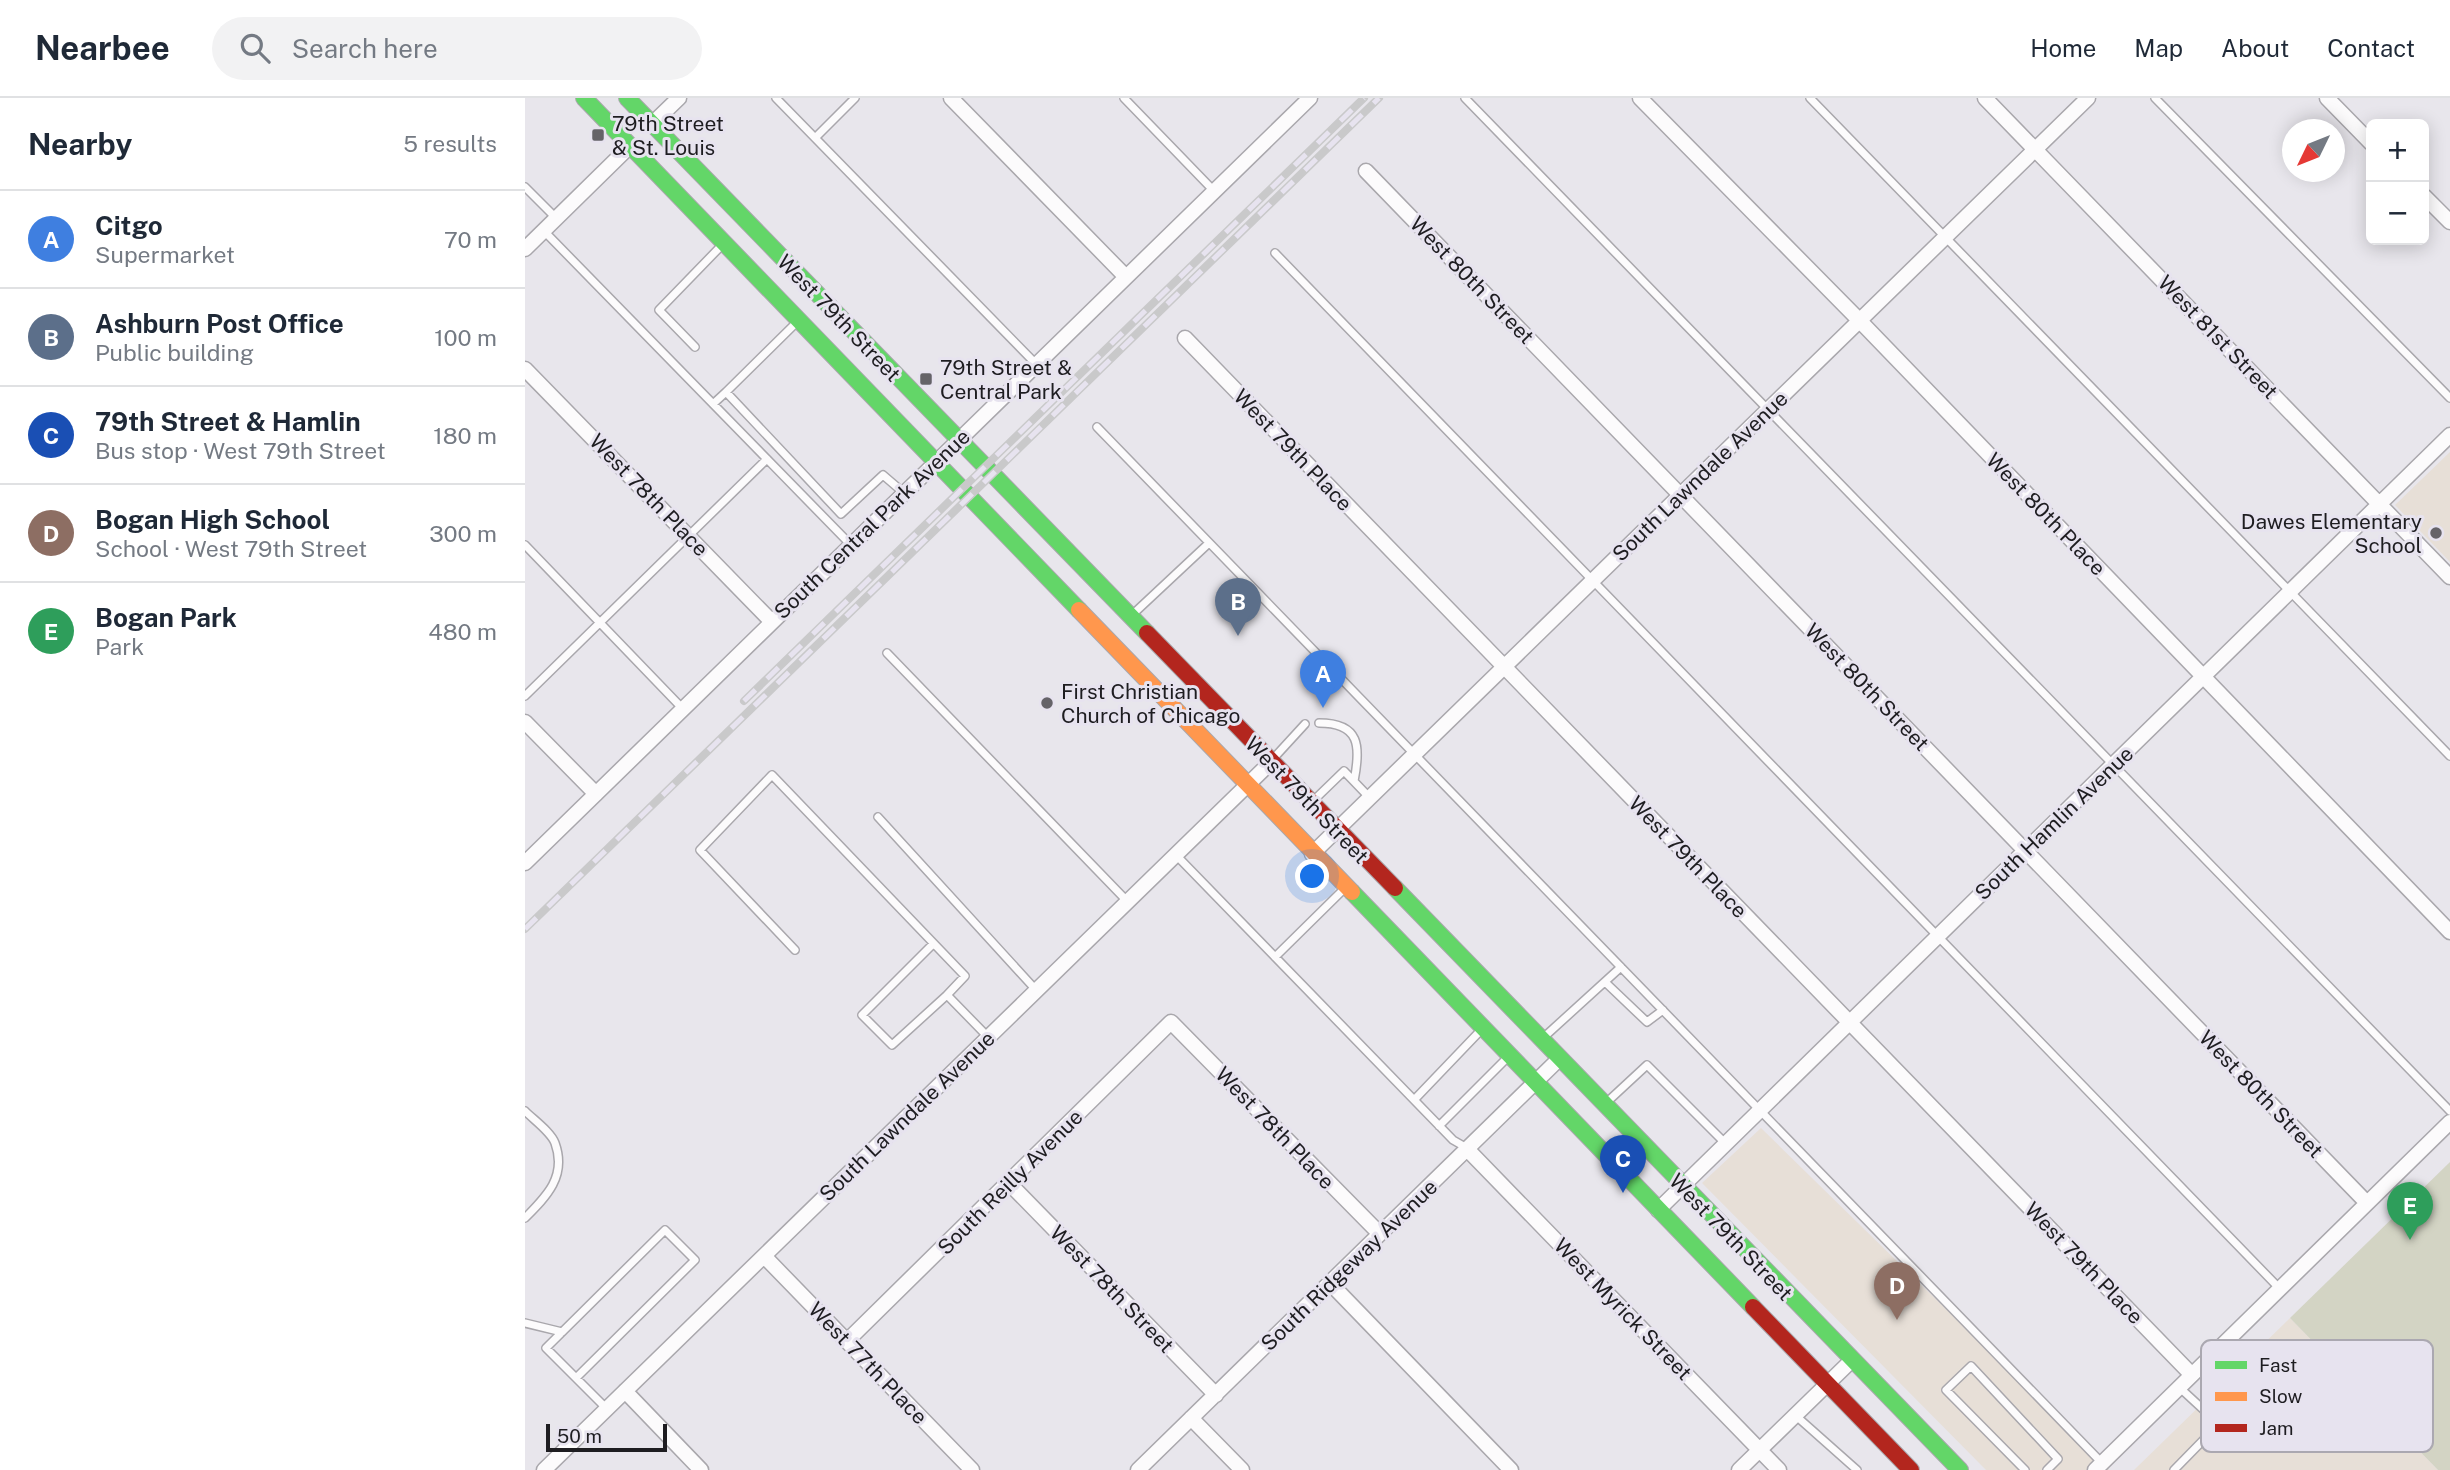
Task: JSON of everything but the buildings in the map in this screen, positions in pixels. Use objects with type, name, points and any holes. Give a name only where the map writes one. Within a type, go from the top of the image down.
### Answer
[{"type":"main road","name":"West 79th Street","points":[[583,98],[1909,1469]]},
{"type":"main road","name":"West 79th Street","points":[[627,98],[1336,831],[1960,1470]]},
{"type":"street","points":[[652,124],[679,98]]},
{"type":"street","points":[[951,98],[1126,277]]},
{"type":"street","name":"West 80th Place","points":[[1640,98],[1860,320],[2450,932]]},
{"type":"street","name":"West 81st Street","points":[[1985,98],[2450,577]]},
{"type":"street","name":"South Lawndale Avenue","points":[[1312,854],[2088,98]]},
{"type":"street","points":[[2327,98],[2366,138]]},
{"type":"street","name":"South Central Park Avenue","points":[[525,863],[1214,191],[1303,100]]},
{"type":"street","points":[[525,249],[630,146]]},
{"type":"street","name":"West 80th Street","points":[[1366,171],[2367,1203]]},
{"type":"street","points":[[2429,201],[2450,222]]},
{"type":"street","name":"West 79th Place","points":[[1185,338],[2192,1375]]},
{"type":"street","name":"West 78th Place","points":[[525,369],[772,622]]},
{"type":"street","name":"South Hamlin Avenue","points":[[1658,1210],[2450,435]]},
{"type":"street","points":[[525,722],[596,794]]},
{"type":"street","name":"South Lawndale Avenue","points":[[544,1470],[1270,763]]},
{"type":"street","name":"West 78th Place","points":[[1171,1022],[1380,1234]]},
{"type":"street","name":"South Reilly Avenue","points":[[847,1341],[1171,1022]]},
{"type":"street","name":"South Ridgeway Avenue","points":[[1138,1470],[1559,1059]]},
{"type":"street","points":[[2228,1340],[2450,1122]]},
{"type":"street","name":"West Myrick Street","points":[[1467,1149],[1779,1470]]},
{"type":"street","name":"West 78th Street","points":[[1009,1183],[1216,1395]]},
{"type":"street","name":"West 77th Place","points":[[764,1256],[972,1470]]},
{"type":"street","points":[[1330,1283],[1511,1470]]},
{"type":"street","points":[[1739,1470],[1852,1360]]},
{"type":"street","points":[[2098,1466],[2201,1366]]},
{"type":"street","points":[[625,1391],[701,1470]]},
{"type":"street","points":[[1191,1418],[1242,1470]]},
{"type":"lane","points":[[776,98],[1037,364]]},
{"type":"lane","points":[[815,138],[855,98]]},
{"type":"lane","points":[[1124,98],[1214,191]]},
{"type":"lane","points":[[1465,98],[2450,1111]]},
{"type":"lane","points":[[1810,98],[2450,756]]},
{"type":"lane","points":[[2155,98],[2450,398]]},
{"type":"lane","points":[[525,187],[556,218]]},
{"type":"lane","points":[[544,230],[851,545]]},
{"type":"lane","points":[[695,347],[659,310],[724,243]]},
{"type":"lane","points":[[1275,253],[2280,1289]]},
{"type":"lane","points":[[713,404],[799,321]]},
{"type":"lane","points":[[726,392],[841,514],[883,475],[904,493]]},
{"type":"lane","points":[[1097,427],[1663,1010],[2098,1466]]},
{"type":"lane","points":[[525,696],[767,459]]},
{"type":"lane","points":[[1129,617],[1209,543]]},
{"type":"lane","points":[[525,545],[683,709]]},
{"type":"lane","points":[[887,653],[1128,902]]},
{"type":"lane","points":[[1319,723],[1339,723],[1349,729],[1356,741],[1357,764],[1354,781]]},
{"type":"lane","points":[[1270,763],[1305,724]]},
{"type":"lane","points":[[1310,804],[1344,771],[1370,798]]},
{"type":"lane","points":[[795,950],[700,850],[772,775],[965,976],[892,1045],[862,1015],[933,944]]},
{"type":"lane","points":[[879,817],[1036,990]]},
{"type":"lane","points":[[1176,855],[1439,1126],[1467,1149]]},
{"type":"lane","points":[[1275,957],[1345,888]]},
{"type":"lane","points":[[1540,1040],[1621,967]]},
{"type":"lane","points":[[1605,982],[1647,1023],[1663,1010]]},
{"type":"lane","points":[[947,995],[988,1038]]},
{"type":"lane","points":[[1414,1100],[1483,1029]]},
{"type":"lane","points":[[1439,1126],[1509,1056]]},
{"type":"lane","points":[[1603,1105],[1647,1065],[1726,1144]]},
{"type":"lane","points":[[525,1111],[555,1141],[559,1172],[551,1193],[525,1218]]},
{"type":"lane","points":[[576,1378],[695,1260],[665,1230],[546,1348],[576,1378],[607,1409]]},
{"type":"lane","points":[[525,1323],[562,1332]]},
{"type":"lane","points":[[2025,1470],[1946,1390],[1971,1366],[2058,1459],[2047,1470]]},
{"type":"lane","points":[[2179,1387],[2201,1407]]},
{"type":"lane","points":[[1795,1415],[1857,1470]]},
{"type":"lane","points":[[2174,1470],[2201,1442]]},
{"type":"shaded area","name":"Dawes Elementary School","points":[[2450,452],[2450,562],[2395,505]]},
{"type":"shaded area","points":[[1761,1128],[2109,1470],[1986,1470],[1702,1183]]},
{"type":"shaded area","points":[[2290,1318],[2311,1340],[2267,1340]]},
{"type":"shaded area","points":[[2201,1405],[2201,1452],[2420,1452],[2438,1470],[2134,1470]]},
{"type":"green space","points":[[2450,1162],[2450,1470],[2438,1470],[2420,1452],[2433,1452],[2433,1340],[2311,1340],[2290,1318]]},
{"type":"railway","points":[[744,701],[1364,98]]},
{"type":"railway","points":[[525,929],[1379,98]]},
{"type":"traffic: fast","points":[[584,98],[1079,610]]},
{"type":"traffic: fast","points":[[627,98],[1147,633]]},
{"type":"traffic: fast","points":[[1395,888],[1960,1470]]},
{"type":"traffic: fast","points":[[1352,892],[1753,1307]]},
{"type":"traffic: slow","points":[[1079,610],[1352,892]]},
{"type":"traffic: jam","points":[[1147,633],[1395,888]]},
{"type":"traffic: jam","points":[[1753,1307],[1911,1470]]},
{"type":"place","name":"79th Street & St. Louis","points":[[598,135]]},
{"type":"place","name":"79th Street & Central Park","points":[[926,379]]},
{"type":"place","name":"Dawes Elementary School","points":[[2436,533]]},
{"type":"place","name":"Ashburn Post Office","points":[[1238,636]]},
{"type":"place","name":"First Christian Church of Chicago","points":[[1047,703]]},
{"type":"place","name":"Citgo","points":[[1323,708]]},
{"type":"place","name":"79th Street & Hamlin","points":[[1623,1193]]},
{"type":"place","name":"Bogan Park","points":[[2410,1240]]},
{"type":"place","name":"Bogan High School","points":[[1897,1320]]}]
